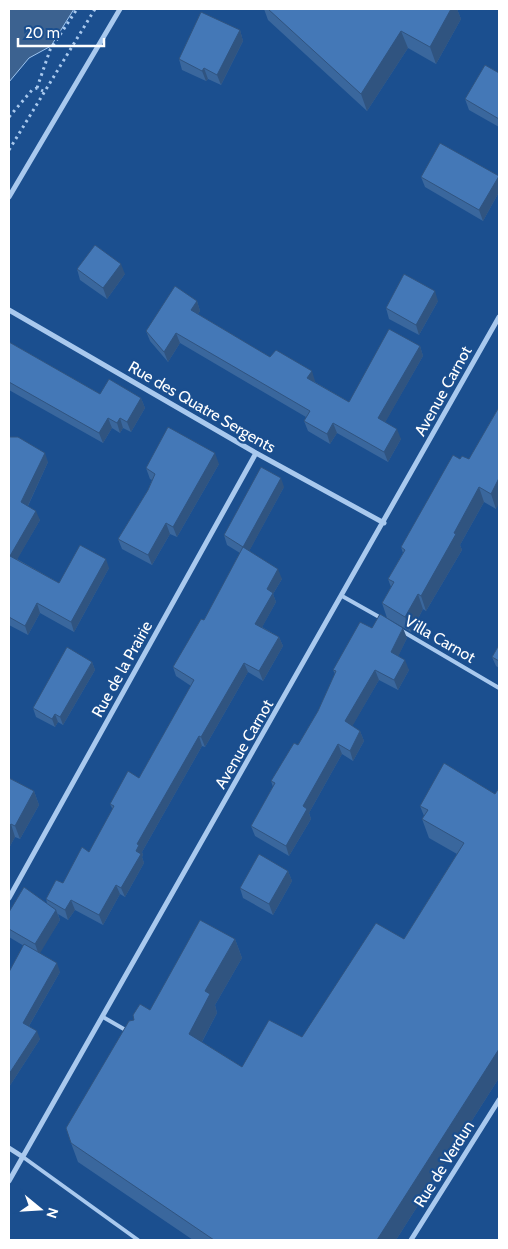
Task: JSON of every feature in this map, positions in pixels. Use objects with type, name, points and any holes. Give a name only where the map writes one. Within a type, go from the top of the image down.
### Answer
[{"type":"street","points":[[9,197],[120,9]]},
{"type":"street","name":"Rue des Quatre Sergents","points":[[9,310],[256,453],[384,523]]},
{"type":"street","name":"Avenue Carnot","points":[[9,1181],[384,523],[499,317]]},
{"type":"street","name":"Rue de la Prairie","points":[[9,898],[256,453]]},
{"type":"street","name":"Rue de Verdun","points":[[411,1240],[499,1100]]},
{"type":"street","points":[[9,1148],[23,1157]]},
{"type":"lane","name":"Villa Carnot","points":[[342,596],[382,619]]},
{"type":"lane","name":"Villa Carnot","points":[[399,629],[499,688]]},
{"type":"lane","points":[[103,1017],[138,1037]]},
{"type":"lane","points":[[23,1157],[138,1240]]},
{"type":"path","points":[[9,117],[37,88],[50,50],[77,9]]},
{"type":"path","points":[[9,150],[43,91],[95,9]]},
{"type":"path","points":[[37,88],[43,91]]},
{"type":"water","points":[[9,9],[74,9],[51,46],[29,58],[9,82]]},
{"type":"building","points":[[268,9],[451,9],[430,47],[401,31],[361,94]]},
{"type":"building","points":[[201,12],[240,30],[217,75],[204,68],[202,71],[179,59]]},
{"type":"building","points":[[485,65],[499,73],[499,119],[465,99]]},
{"type":"building","points":[[440,143],[499,176],[479,210],[421,177]]},
{"type":"building","points":[[95,245],[121,264],[103,288],[77,269]]},
{"type":"building","points":[[404,274],[435,291],[416,325],[386,308]]},
{"type":"building","points":[[175,286],[197,301],[191,310],[270,357],[276,350],[312,371],[307,378],[349,402],[389,329],[420,346],[378,418],[397,429],[384,452],[333,423],[327,434],[304,421],[310,411],[176,333],[164,352],[146,331]]},
{"type":"building","points":[[9,342],[100,394],[109,379],[141,398],[127,422],[120,418],[117,423],[108,418],[99,433],[9,382]]},
{"type":"building","points":[[499,407],[499,478],[491,494],[479,487],[454,533],[456,534],[421,596],[418,594],[405,617],[382,603],[394,582],[388,579],[405,550],[401,547],[453,455],[460,459],[462,456],[469,459]]},
{"type":"building","points":[[168,427],[215,453],[173,527],[166,523],[148,555],[118,539],[148,490],[155,474],[146,468]]},
{"type":"building","points":[[9,437],[18,437],[45,453],[21,502],[36,511],[10,556],[59,583],[80,545],[106,559],[71,622],[37,603],[25,626],[9,617]]},
{"type":"building","points":[[261,467],[281,478],[243,547],[224,535]]},
{"type":"building","points":[[243,547],[278,569],[267,589],[273,593],[255,624],[279,637],[259,671],[244,663],[201,737],[199,736],[137,844],[139,845],[136,851],[141,854],[121,888],[116,885],[99,915],[71,900],[65,910],[46,899],[56,880],[63,883],[82,847],[89,852],[114,806],[110,804],[128,771],[139,778],[194,680],[173,667],[201,619],[204,620]]},
{"type":"building","points":[[380,614],[403,628],[391,652],[405,660],[394,680],[375,670],[345,721],[360,731],[350,751],[338,744],[303,806],[307,809],[286,846],[251,826],[275,783],[271,781],[294,743],[298,745],[318,711],[336,671],[333,670],[360,622],[372,628]]},
{"type":"building","points":[[499,645],[499,661],[492,657]]},
{"type":"building","points":[[67,647],[92,662],[60,717],[55,714],[52,719],[33,708]]},
{"type":"building","points":[[444,763],[495,794],[499,788],[499,1049],[377,1240],[214,1240],[71,1143],[66,1128],[129,1021],[134,1020],[133,1015],[140,1004],[150,1010],[200,920],[235,939],[205,991],[210,994],[189,1034],[242,1067],[269,1020],[302,1037],[376,923],[404,939],[464,843],[422,819],[428,810],[420,806]]},
{"type":"building","points":[[9,778],[34,791],[15,826],[11,824],[9,827]]},
{"type":"building","points":[[259,854],[288,871],[269,904],[240,888]]},
{"type":"building","points":[[24,887],[56,910],[35,944],[9,929],[9,912]]},
{"type":"building","points":[[24,944],[57,963],[23,1023],[37,1031],[9,1074],[9,972]]}]
